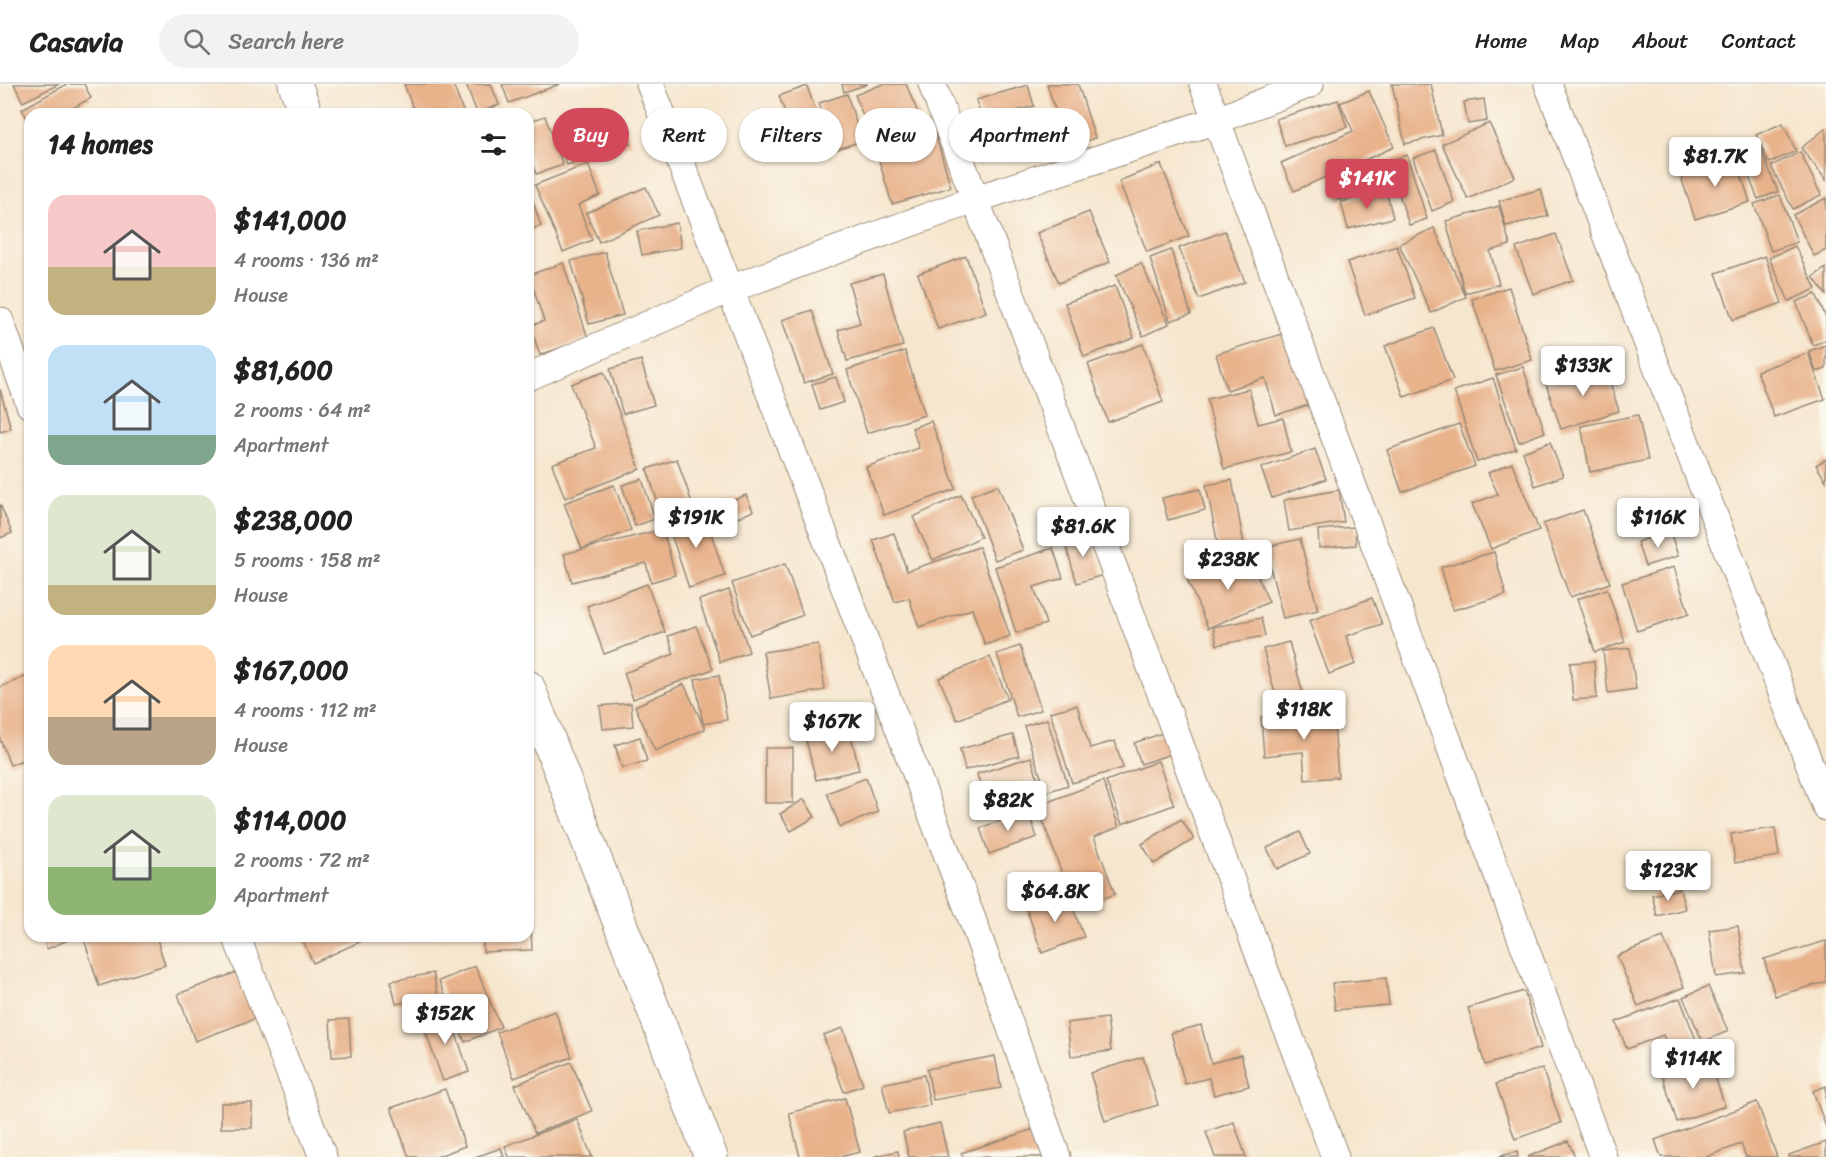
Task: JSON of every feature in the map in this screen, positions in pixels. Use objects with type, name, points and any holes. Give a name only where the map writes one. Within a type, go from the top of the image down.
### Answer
[{"type":"street","points":[[295,84],[304,108]]},
{"type":"street","points":[[650,84],[972,919],[1057,1157]]},
{"type":"street","points":[[932,84],[1335,1157]]},
{"type":"street","points":[[1203,84],[1603,1157]]},
{"type":"street","points":[[534,374],[730,289],[976,199],[1217,120],[1310,84]]},
{"type":"street","points":[[1548,84],[1826,807]]},
{"type":"street","points":[[0,321],[24,388]]},
{"type":"street","points":[[534,702],[711,1157]]},
{"type":"street","points":[[238,942],[323,1157]]},
{"type":"building","points":[[14,84],[59,84],[23,102]]},
{"type":"building","points":[[67,84],[84,84],[91,98],[73,108],[24,108],[24,113],[22,109]]},
{"type":"building","points":[[404,84],[453,84],[462,108],[413,108]]},
{"type":"building","points":[[466,84],[491,84],[499,105],[491,108],[475,108]]},
{"type":"building","points":[[502,84],[560,84],[509,103]]},
{"type":"building","points":[[842,84],[868,84],[844,92]]},
{"type":"building","points":[[883,84],[906,84],[916,108],[860,108],[855,95]]},
{"type":"building","points":[[1047,84],[1078,84],[1086,108],[1055,108]]},
{"type":"building","points":[[1392,84],[1431,84],[1442,135],[1405,144]]},
{"type":"building","points":[[1028,85],[1034,106],[979,108],[976,100]]},
{"type":"building","points":[[807,86],[815,108],[783,108],[779,96]]},
{"type":"building","points":[[1369,91],[1394,147],[1294,191],[1281,163],[1353,131],[1340,103]]},
{"type":"building","points":[[847,94],[855,119],[855,143],[843,147],[843,108],[821,108],[819,103]]},
{"type":"building","points":[[1484,99],[1487,121],[1468,124],[1464,102]]},
{"type":"building","points":[[1338,100],[1347,127],[1285,146],[1276,119]]},
{"type":"building","points":[[545,116],[552,135],[552,162],[562,162],[563,165],[536,174],[534,120]]},
{"type":"building","points":[[1090,122],[1095,138],[1090,140]]},
{"type":"building","points":[[1489,123],[1515,177],[1468,199],[1442,144]]},
{"type":"building","points":[[1783,123],[1796,151],[1769,163],[1756,135]]},
{"type":"building","points":[[1826,128],[1826,180],[1801,148]]},
{"type":"building","points":[[937,140],[951,187],[892,204],[880,162],[937,162]]},
{"type":"building","points":[[1436,150],[1454,202],[1432,211],[1413,158]]},
{"type":"building","points":[[1762,152],[1778,192],[1758,199],[1742,160]]},
{"type":"building","points":[[1800,152],[1821,195],[1793,209],[1771,166]]},
{"type":"building","points":[[1407,155],[1427,219],[1409,225],[1395,182],[1338,200],[1332,178]]},
{"type":"building","points":[[1735,156],[1750,202],[1695,219],[1680,174]]},
{"type":"building","points":[[588,164],[600,195],[578,205],[592,240],[563,252],[535,185]]},
{"type":"building","points":[[1161,164],[1189,236],[1147,252],[1119,181]]},
{"type":"building","points":[[646,187],[659,215],[599,242],[586,213]]},
{"type":"building","points":[[1541,189],[1548,216],[1506,226],[1499,201]]},
{"type":"building","points":[[1386,190],[1393,218],[1348,229],[1341,202]]},
{"type":"building","points":[[1780,195],[1797,242],[1771,251],[1754,204]]},
{"type":"building","points":[[1826,198],[1826,250],[1814,256],[1793,215]]},
{"type":"building","points":[[534,204],[541,226],[534,229]]},
{"type":"building","points":[[1499,206],[1510,245],[1490,251],[1499,284],[1465,293],[1446,221]]},
{"type":"building","points":[[1089,212],[1110,262],[1059,283],[1037,233]]},
{"type":"building","points":[[677,223],[681,248],[642,255],[637,231]]},
{"type":"building","points":[[1434,228],[1466,297],[1431,313],[1399,244]]},
{"type":"building","points":[[1225,231],[1245,282],[1199,299],[1179,248]]},
{"type":"building","points":[[1556,234],[1573,280],[1533,294],[1516,248]]},
{"type":"building","points":[[1397,246],[1415,298],[1365,315],[1347,262]]},
{"type":"building","points":[[1795,246],[1816,289],[1789,301],[1769,258]]},
{"type":"building","points":[[1171,250],[1191,314],[1170,321],[1150,258]]},
{"type":"building","points":[[605,252],[623,315],[589,324],[571,261]]},
{"type":"building","points":[[966,256],[986,312],[938,329],[918,274]]},
{"type":"building","points":[[1765,256],[1782,303],[1733,320],[1716,273]]},
{"type":"building","points":[[563,263],[588,338],[540,355],[534,338],[534,325],[544,321],[534,290],[534,273]]},
{"type":"building","points":[[1141,263],[1169,324],[1143,336],[1116,275]]},
{"type":"building","points":[[1826,268],[1826,295],[1813,277]]},
{"type":"building","points":[[883,274],[903,346],[847,361],[838,330],[860,323],[849,283]]},
{"type":"building","points":[[1115,286],[1134,338],[1084,357],[1065,303]]},
{"type":"building","points":[[1509,287],[1532,360],[1495,371],[1472,299]]},
{"type":"building","points":[[1816,294],[1826,318],[1826,340],[1813,345],[1796,302]]},
{"type":"building","points":[[812,310],[833,374],[804,383],[782,320]]},
{"type":"building","points":[[1434,328],[1453,380],[1404,397],[1385,346]]},
{"type":"building","points":[[1285,333],[1308,405],[1276,415],[1265,378],[1227,390],[1216,354]]},
{"type":"building","points":[[1143,344],[1163,402],[1108,422],[1088,364]]},
{"type":"building","points":[[1826,345],[1826,369],[1816,372],[1809,351]]},
{"type":"building","points":[[905,351],[925,415],[867,433],[847,370]]},
{"type":"building","points":[[1808,353],[1825,399],[1774,417],[1757,371]]},
{"type":"building","points":[[641,360],[654,405],[623,414],[610,369]]},
{"type":"building","points":[[1604,364],[1619,411],[1561,429],[1546,384]]},
{"type":"building","points":[[1523,367],[1545,432],[1519,442],[1496,375]]},
{"type":"building","points":[[604,372],[640,469],[565,498],[552,464],[596,448],[571,384]]},
{"type":"building","points":[[836,377],[844,402],[820,410],[812,384]]},
{"type":"building","points":[[1493,378],[1516,449],[1477,462],[1454,391]]},
{"type":"building","points":[[0,389],[11,429],[0,432]]},
{"type":"building","points":[[1249,389],[1258,424],[1283,418],[1291,452],[1224,469],[1207,399]]},
{"type":"building","points":[[1638,415],[1648,460],[1590,472],[1581,426]]},
{"type":"building","points":[[931,421],[956,489],[884,515],[866,467],[919,448],[912,428]]},
{"type":"building","points":[[1459,424],[1475,466],[1402,492],[1387,450]]},
{"type":"building","points":[[1550,442],[1563,476],[1535,486],[1523,452]]},
{"type":"building","points":[[1315,449],[1326,479],[1272,498],[1261,468]]},
{"type":"building","points":[[677,459],[692,503],[661,513],[647,469]]},
{"type":"building","points":[[1826,459],[1826,481],[1816,465]]},
{"type":"building","points":[[1512,463],[1539,530],[1491,549],[1472,504],[1498,494],[1488,473]]},
{"type":"building","points":[[642,479],[655,519],[635,526],[622,485]]},
{"type":"building","points":[[1232,480],[1245,550],[1220,555],[1206,485]]},
{"type":"building","points":[[614,485],[631,530],[582,549],[564,503]]},
{"type":"building","points":[[998,485],[1023,550],[995,560],[971,495]]},
{"type":"building","points":[[1200,489],[1205,510],[1168,520],[1162,498]]},
{"type":"building","points":[[1339,490],[1344,522],[1289,531],[1284,500]]},
{"type":"building","points":[[746,495],[753,511],[727,523],[719,506]]},
{"type":"building","points":[[961,495],[981,537],[933,560],[913,517]]},
{"type":"building","points":[[0,504],[12,533],[0,538]]},
{"type":"building","points":[[703,509],[725,576],[689,588],[667,522]]},
{"type":"building","points":[[1583,510],[1610,583],[1570,597],[1543,524]]},
{"type":"building","points":[[1355,527],[1356,545],[1319,548],[1318,530]]},
{"type":"building","points":[[663,529],[675,575],[651,582],[646,563],[572,582],[564,554]]},
{"type":"building","points":[[1670,531],[1678,556],[1645,566],[1637,542]]},
{"type":"building","points":[[894,533],[907,571],[979,547],[1010,636],[985,645],[972,609],[919,627],[909,598],[895,602],[873,540]]},
{"type":"building","points":[[1090,533],[1103,575],[1077,583],[1064,540]]},
{"type":"building","points":[[1300,539],[1318,610],[1283,618],[1265,547]]},
{"type":"building","points":[[1053,548],[1063,578],[1034,587],[1046,624],[1016,633],[995,567]]},
{"type":"building","points":[[1494,552],[1506,595],[1453,610],[1441,567]]},
{"type":"building","points":[[1247,553],[1269,602],[1208,628],[1187,579]]},
{"type":"building","points":[[785,564],[803,615],[750,635],[732,583]]},
{"type":"building","points":[[1674,567],[1689,614],[1637,631],[1622,583]]},
{"type":"building","points":[[647,584],[665,632],[604,654],[587,606]]},
{"type":"building","points":[[1607,589],[1625,642],[1595,652],[1577,599]]},
{"type":"building","points":[[729,590],[749,652],[720,662],[699,600]]},
{"type":"building","points":[[1372,598],[1382,624],[1346,636],[1356,664],[1329,674],[1309,621]]},
{"type":"building","points":[[1261,618],[1265,636],[1217,645],[1213,627]]},
{"type":"building","points":[[696,626],[713,669],[633,699],[624,673],[674,654],[668,636]]},
{"type":"building","points":[[1289,642],[1304,697],[1278,705],[1263,649]]},
{"type":"building","points":[[818,644],[825,690],[771,699],[763,652]]},
{"type":"building","points":[[1020,646],[1041,710],[1017,717],[997,654]]},
{"type":"building","points":[[1630,648],[1636,689],[1608,693],[1603,651]]},
{"type":"building","points":[[990,657],[1008,699],[957,720],[939,678]]},
{"type":"building","points":[[1594,661],[1597,698],[1573,700],[1570,663]]},
{"type":"building","points":[[719,675],[727,720],[703,724],[695,679]]},
{"type":"building","points":[[24,677],[24,759],[10,765],[0,739],[0,687]]},
{"type":"building","points":[[684,684],[705,729],[655,751],[635,706]]},
{"type":"building","points":[[631,703],[633,726],[603,729],[600,706]]},
{"type":"building","points":[[1077,705],[1090,748],[1115,741],[1123,768],[1072,783],[1050,712]]},
{"type":"building","points":[[1333,711],[1338,777],[1305,780],[1303,752],[1264,756],[1261,717]]},
{"type":"building","points":[[1047,719],[1068,785],[1046,792],[1024,726]]},
{"type":"building","points":[[849,726],[859,770],[816,780],[805,736]]},
{"type":"building","points":[[1166,732],[1174,753],[1141,764],[1134,743]]},
{"type":"building","points":[[1013,735],[1019,756],[965,770],[960,749]]},
{"type":"building","points":[[640,737],[647,761],[622,768],[615,745]]},
{"type":"building","points":[[765,748],[793,748],[793,803],[765,803]]},
{"type":"building","points":[[1031,757],[1045,803],[1103,781],[1119,827],[1094,837],[1115,894],[1075,909],[1037,805],[991,819],[977,774]]},
{"type":"building","points":[[1158,761],[1174,805],[1122,824],[1106,781]]},
{"type":"building","points":[[866,778],[878,812],[840,827],[827,793]]},
{"type":"building","points":[[804,799],[815,817],[791,831],[780,814]]},
{"type":"building","points":[[1028,811],[1037,837],[989,854],[980,828]]},
{"type":"building","points":[[1181,819],[1194,839],[1154,864],[1142,844]]},
{"type":"building","points":[[1775,828],[1779,856],[1735,863],[1731,834]]},
{"type":"building","points":[[1300,832],[1310,854],[1277,869],[1267,848]]},
{"type":"building","points":[[1680,889],[1685,909],[1657,916],[1652,895]]},
{"type":"building","points":[[1067,892],[1084,937],[1042,953],[1026,908]]},
{"type":"building","points":[[1738,926],[1745,973],[1716,977],[1709,930]]},
{"type":"building","points":[[1663,937],[1684,987],[1638,1006],[1617,956]]},
{"type":"building","points":[[1826,941],[1826,982],[1775,996],[1764,959]]},
{"type":"building","points":[[44,942],[63,942],[47,949]]},
{"type":"building","points":[[85,942],[158,942],[165,965],[99,986]]},
{"type":"building","points":[[304,942],[359,942],[313,963]]},
{"type":"building","points":[[483,942],[532,942],[532,950],[483,952]]},
{"type":"building","points":[[475,966],[501,1027],[465,1042],[439,981]]},
{"type":"building","points":[[240,971],[257,1018],[195,1041],[178,994]]},
{"type":"building","points":[[433,973],[438,996],[396,1004],[391,981]]},
{"type":"building","points":[[1386,978],[1389,1005],[1335,1010],[1332,983]]},
{"type":"building","points":[[1708,986],[1728,1031],[1703,1042],[1683,997]]},
{"type":"building","points":[[1524,991],[1541,1048],[1485,1065],[1468,1008]]},
{"type":"building","points":[[1680,998],[1699,1048],[1672,1058],[1663,1035],[1627,1049],[1616,1022]]},
{"type":"building","points":[[448,1010],[469,1072],[443,1081],[421,1019]]},
{"type":"building","points":[[555,1011],[572,1057],[514,1078],[497,1032]]},
{"type":"building","points":[[1107,1018],[1111,1051],[1071,1056],[1067,1023]]},
{"type":"building","points":[[349,1019],[351,1056],[332,1057],[330,1020]]},
{"type":"building","points":[[1201,1025],[1211,1063],[1241,1055],[1249,1086],[1214,1095],[1209,1078],[1185,1084],[1171,1033]]},
{"type":"building","points":[[843,1028],[863,1085],[844,1092],[823,1035]]},
{"type":"building","points":[[995,1056],[1001,1088],[933,1100],[927,1069]]},
{"type":"building","points":[[1143,1057],[1158,1105],[1105,1121],[1090,1073]]},
{"type":"building","points":[[1709,1059],[1725,1106],[1677,1122],[1662,1074]]},
{"type":"building","points":[[571,1062],[592,1111],[535,1133],[515,1085]]},
{"type":"building","points":[[1542,1068],[1561,1123],[1515,1139],[1496,1084]]},
{"type":"building","points":[[924,1075],[930,1105],[889,1113],[882,1084]]},
{"type":"building","points":[[1826,1086],[1826,1127],[1813,1091]]},
{"type":"building","points":[[445,1089],[465,1146],[436,1157],[409,1157],[391,1108]]},
{"type":"building","points":[[845,1098],[860,1152],[840,1157],[800,1157],[789,1113]]},
{"type":"building","points":[[1757,1102],[1777,1157],[1746,1157],[1741,1144],[1706,1157],[1661,1157],[1655,1140]]},
{"type":"building","points":[[221,1103],[252,1103],[252,1128],[221,1128]]},
{"type":"building","points":[[577,1119],[592,1157],[509,1157],[505,1146]]},
{"type":"building","points":[[1234,1122],[1246,1157],[1215,1157],[1206,1132]]},
{"type":"building","points":[[940,1123],[948,1157],[909,1157],[903,1132]]},
{"type":"building","points":[[1034,1129],[1044,1157],[963,1157],[961,1153]]},
{"type":"building","points":[[1568,1141],[1575,1157],[1527,1157]]},
{"type":"building","points":[[1826,1142],[1826,1157],[1789,1157],[1789,1155]]},
{"type":"building","points":[[501,1148],[504,1157],[475,1157]]},
{"type":"building","points":[[898,1151],[899,1157],[875,1157],[875,1156]]},
{"type":"building","points":[[1517,1152],[1518,1157],[1500,1157],[1500,1156]]}]
